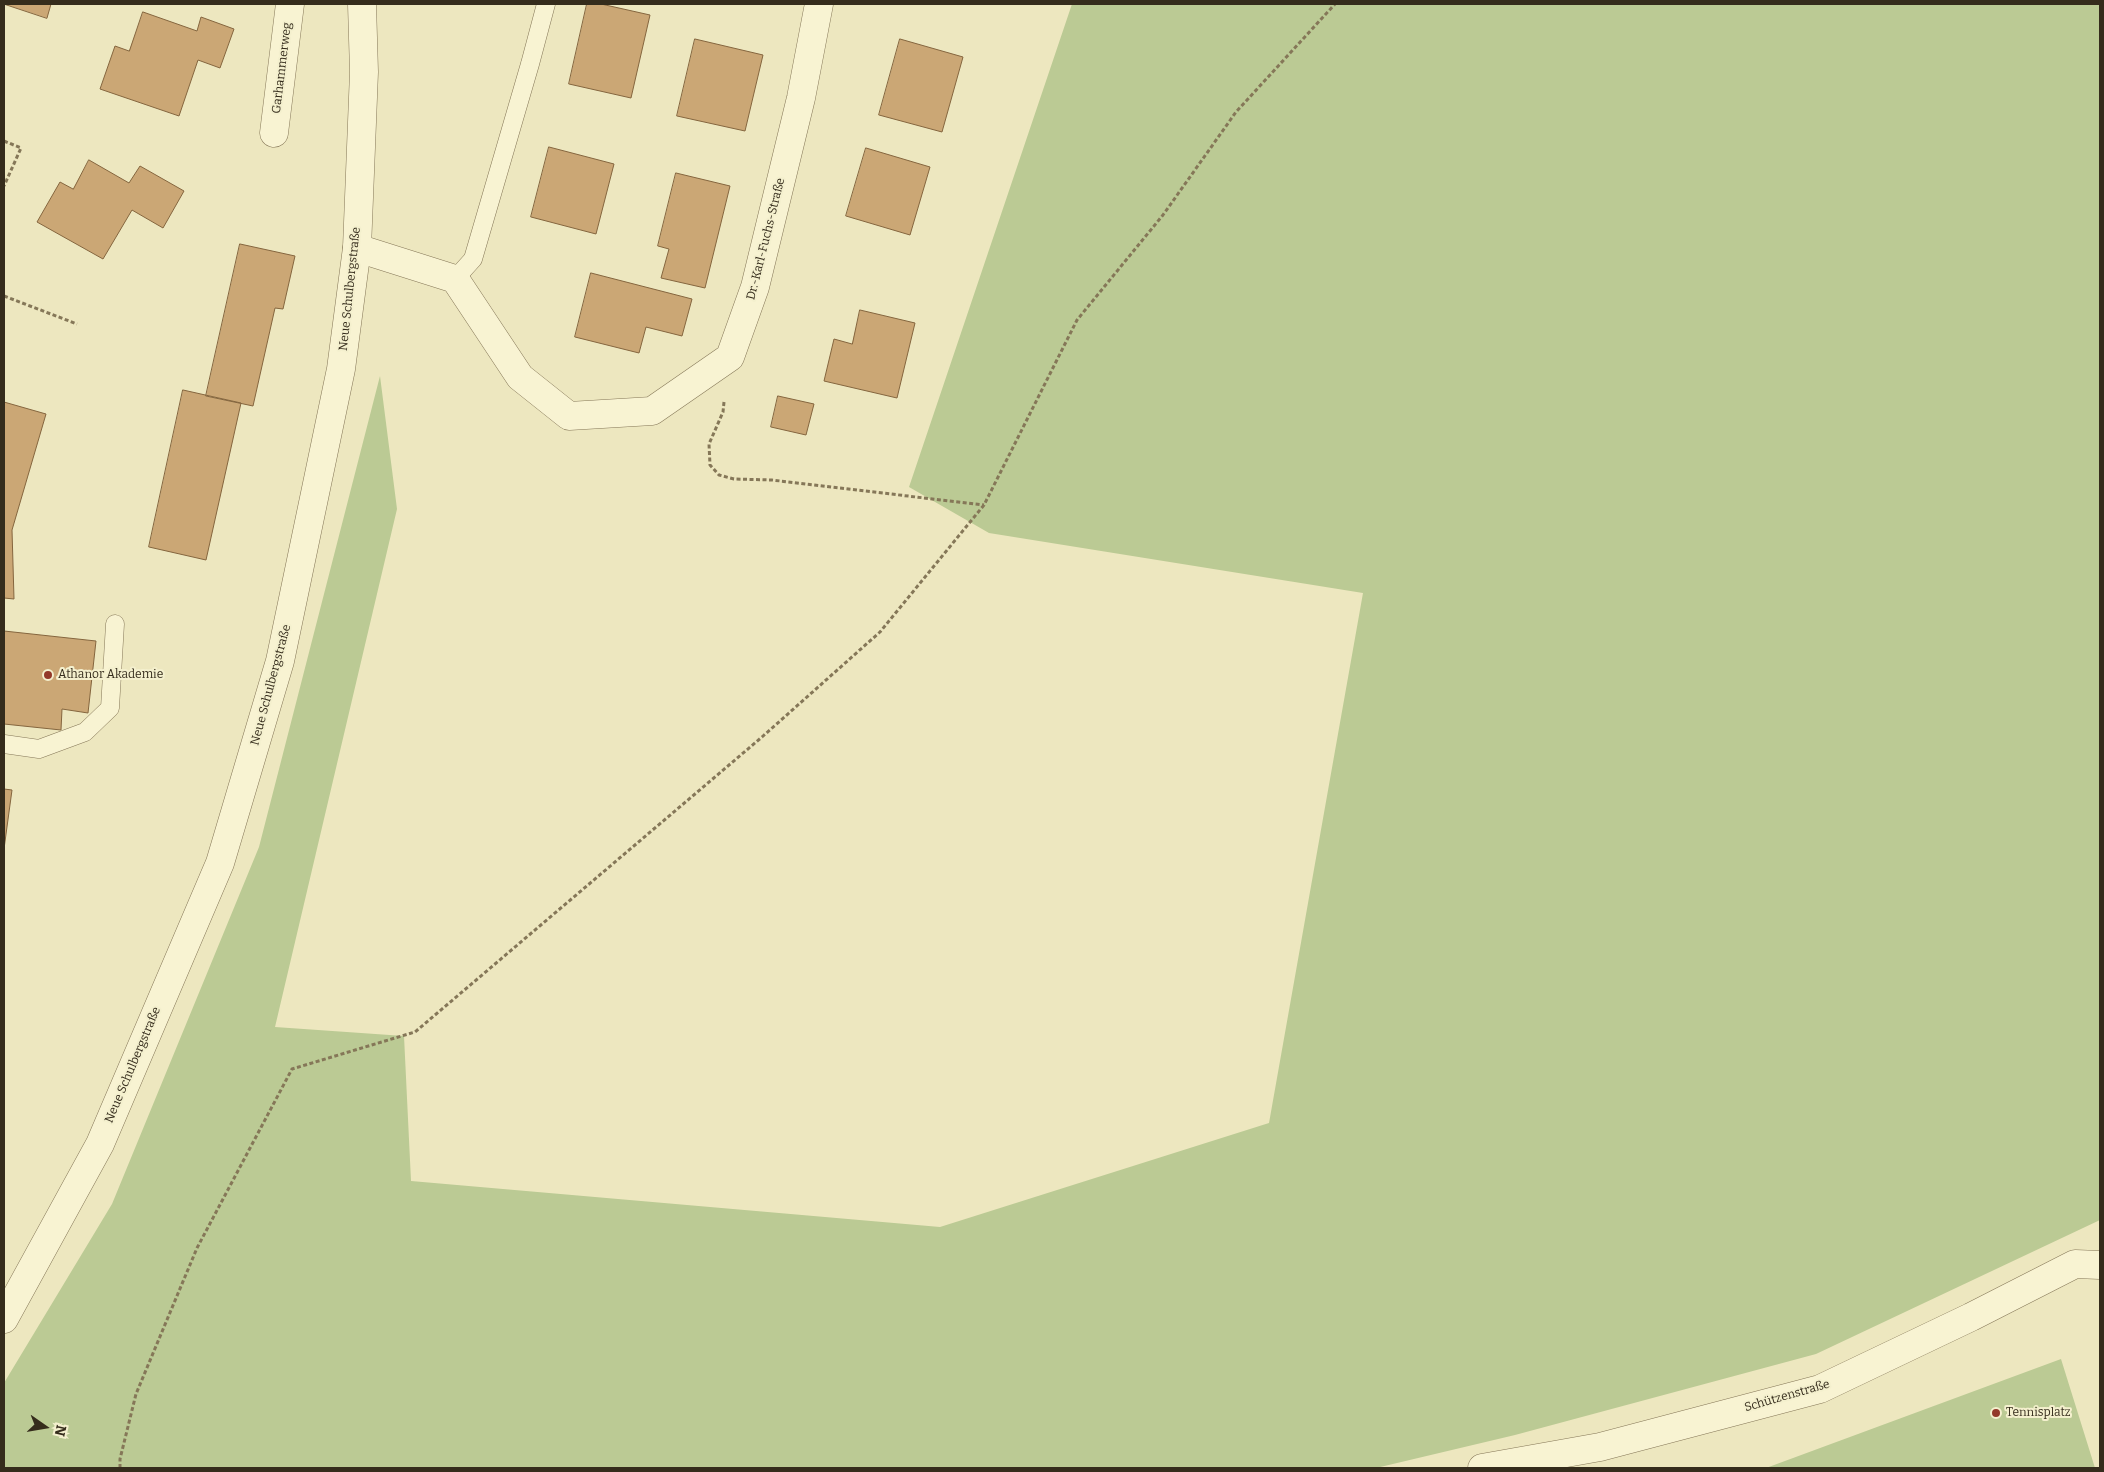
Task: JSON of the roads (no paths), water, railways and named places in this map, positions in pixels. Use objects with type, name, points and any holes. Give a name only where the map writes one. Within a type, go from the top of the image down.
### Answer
[{"type":"street","name":"Garhammerweg","points":[[274,132],[290,4]]},
{"type":"street","name":"Neue Schulbergstraße","points":[[4,1320],[100,1144],[220,863],[280,662],[341,369],[357,248],[364,72],[362,4]]},
{"type":"street","name":"Dr.-Karl-Fuchs-Straße","points":[[455,279],[520,377],[569,416],[652,411],[730,357],[755,287],[801,98],[820,4]]},
{"type":"street","points":[[357,248],[455,279]]},
{"type":"street","name":"Schützenstraße","points":[[1482,1468],[1600,1447],[1820,1389],[1971,1317],[2075,1264],[2100,1265]]},
{"type":"lane","points":[[455,279],[473,259],[546,4]]},
{"type":"lane","points":[[4,744],[38,749],[85,732],[110,708],[115,624]]},
{"type":"place","name":"Athanor Akademie","points":[[48,675]]},
{"type":"place","name":"Tennisplatz","points":[[1996,1413]]}]
